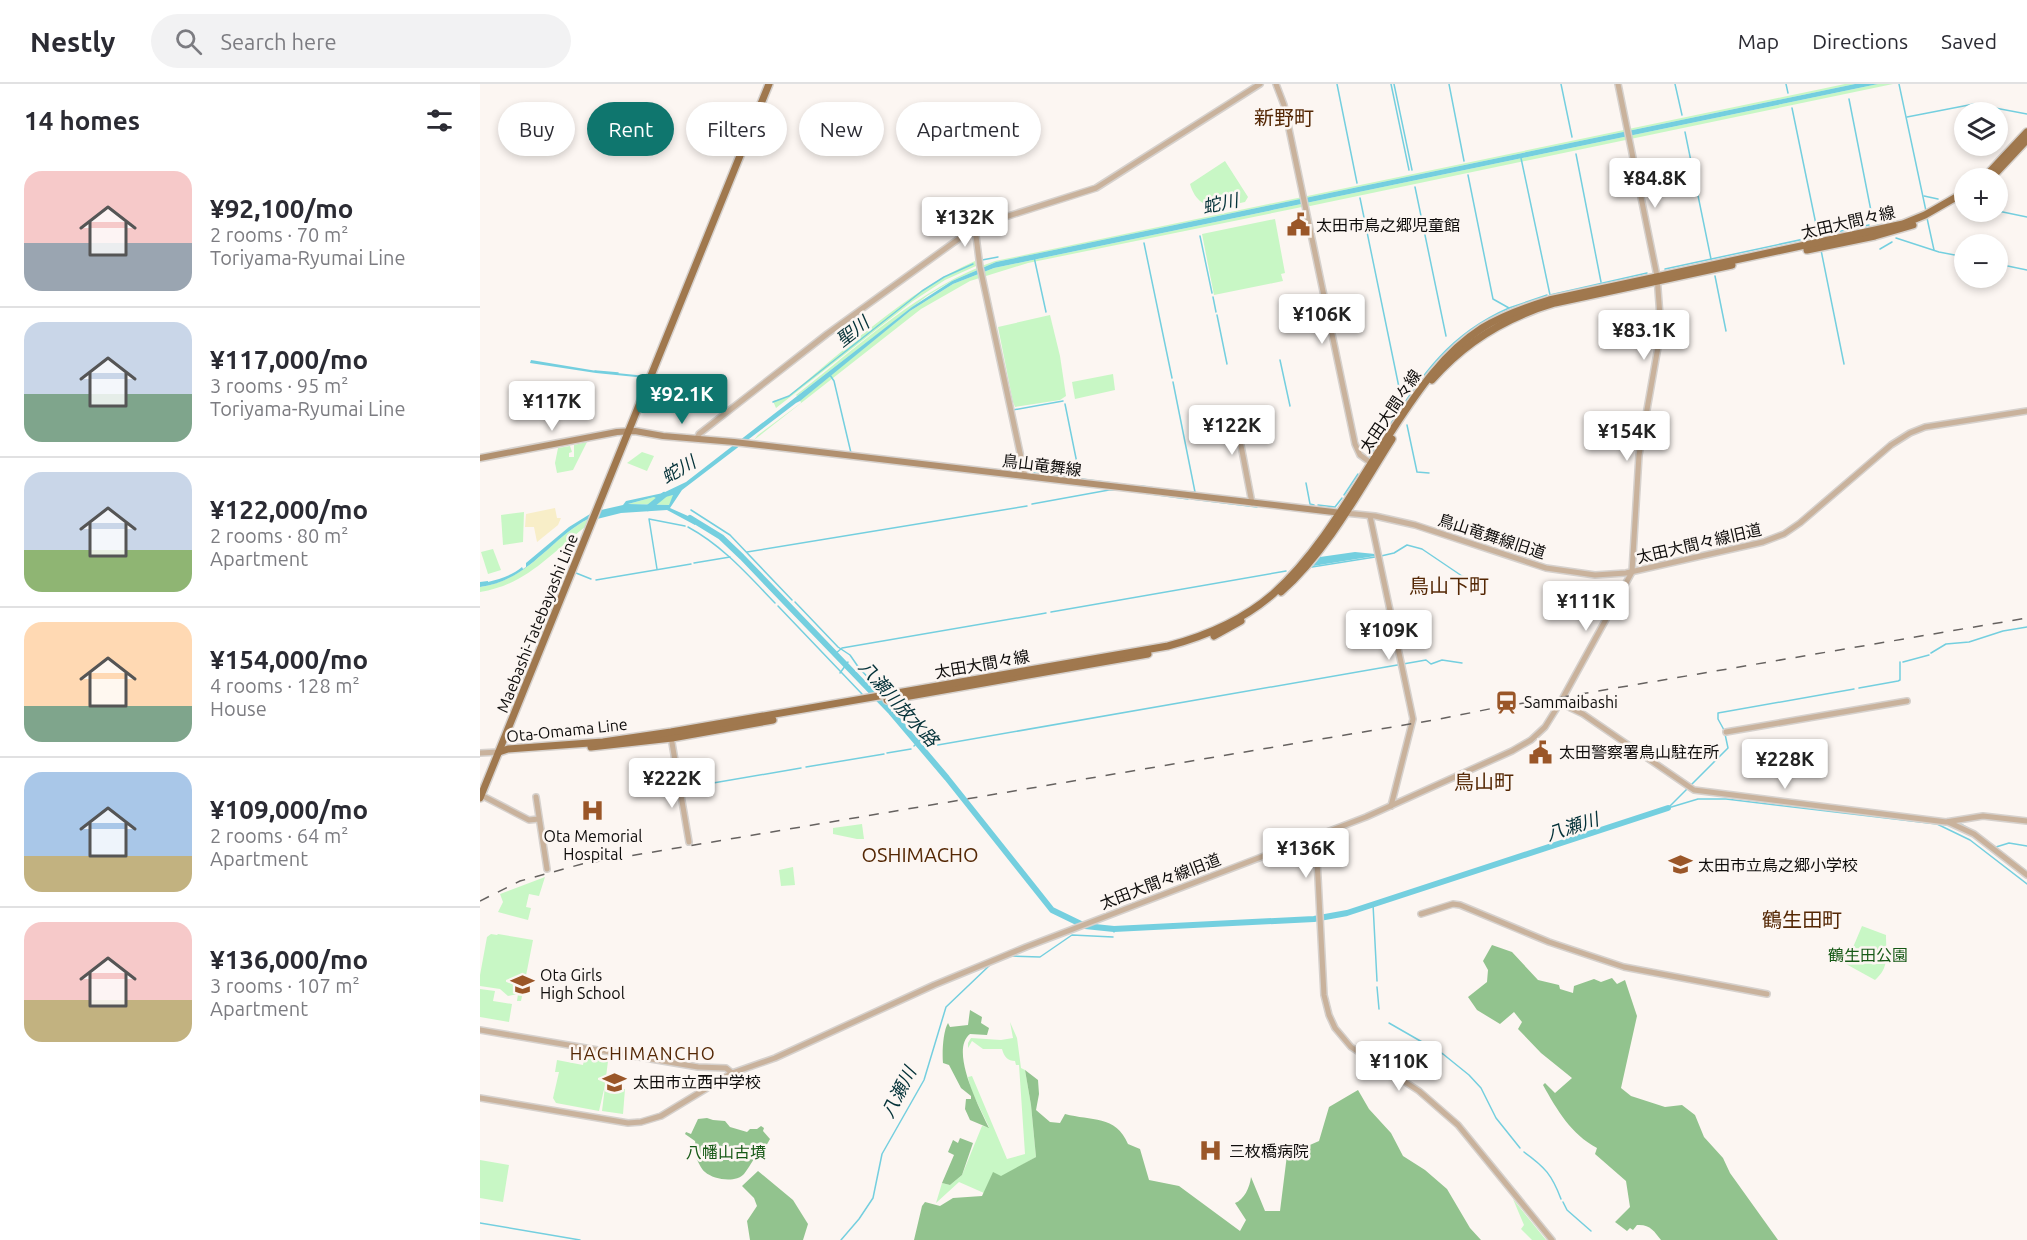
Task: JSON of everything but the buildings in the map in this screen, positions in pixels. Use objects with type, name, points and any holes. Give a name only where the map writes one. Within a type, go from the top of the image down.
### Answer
[{"type":"main road","points":[[628,431],[769,84]]},
{"type":"main road","points":[[1993,168],[2027,132]]},
{"type":"main road","points":[[2002,168],[2027,140]]},
{"type":"main road","name":"太田大間々線","points":[[1342,513],[1424,391],[1465,347],[1507,320],[1556,303],[1903,224],[1925,215],[1954,198]]},
{"type":"main road","name":"太田大間々線","points":[[883,698],[1153,653],[1210,637],[1254,614],[1291,584],[1329,537],[1371,464],[1419,389],[1438,366],[1459,345],[1482,328],[1526,307],[1549,300],[1903,229],[1926,220],[1954,204]]},
{"type":"main road","name":"鳥山竜舞線","points":[[480,458],[628,431],[1342,513]]},
{"type":"main road","name":"Maebashi-Tatebayashi Line","points":[[481,797],[628,431]]},
{"type":"main road","name":"Ota-Omama Line","points":[[499,752],[508,749],[671,735],[883,698]]},
{"type":"street","points":[[697,438],[699,434],[827,334],[975,228],[1096,188],[1260,84]]},
{"type":"street","points":[[1276,84],[1283,101],[1355,444],[1359,454],[1371,464]]},
{"type":"street","points":[[1618,84],[1657,279],[1661,330],[1639,455],[1632,572]]},
{"type":"street","points":[[975,228],[982,277],[1025,476]]},
{"type":"street","points":[[1234,409],[1250,503],[1235,430],[1234,409]]},
{"type":"street","name":"太田大間々線旧道","points":[[480,1098],[623,1122],[641,1122],[666,1114],[732,1073],[775,1058],[933,985],[1089,922],[1313,838],[1391,806],[1512,751],[1531,740],[1545,727],[1632,572],[1763,542],[1784,534],[1891,445],[1917,429],[2027,411]]},
{"type":"street","name":"鳥山竜舞線旧道","points":[[1342,513],[1414,525],[1546,568],[1595,575],[1632,572]]},
{"type":"street","points":[[1370,516],[1413,719],[1391,806]]},
{"type":"street","points":[[1726,732],[1907,701]]},
{"type":"street","points":[[1560,703],[1583,714],[1611,732],[1695,790],[1946,822],[1974,834],[2027,875]]},
{"type":"street","points":[[671,735],[689,842]]},
{"type":"street","points":[[480,753],[499,752]]},
{"type":"street","points":[[536,796],[547,869]]},
{"type":"street","points":[[481,797],[529,820],[539,819]]},
{"type":"street","points":[[1946,822],[1983,816],[2027,821]]},
{"type":"street","points":[[1313,838],[1316,846],[1325,1004],[1331,1022],[1356,1051],[1419,1091],[1458,1125],[1552,1240]]},
{"type":"street","points":[[1421,914],[1453,904],[1460,905],[1549,942],[1624,967],[1767,994]]},
{"type":"street","points":[[480,1030],[698,1067],[726,1068],[732,1073]]},
{"type":"green space","points":[[1845,84],[1855,84],[996,262],[952,281],[927,296],[796,395],[891,319],[916,302],[941,286],[995,261]]},
{"type":"green space","points":[[1878,84],[1893,84],[1028,263],[970,281],[921,309],[754,440],[910,311],[953,284],[994,268]]},
{"type":"green space","points":[[1225,161],[1248,197],[1245,202],[1228,206],[1205,204],[1194,194],[1190,184]]},
{"type":"green space","points":[[1275,219],[1285,273],[1281,274],[1283,281],[1214,295],[1202,234]]},
{"type":"green space","points":[[975,261],[976,266],[945,280],[913,301],[776,408],[773,401],[787,397],[901,305]]},
{"type":"green space","points":[[1050,315],[1060,356],[1066,396],[1060,400],[1015,407],[998,327]]},
{"type":"green space","points":[[1113,374],[1115,390],[1075,399],[1072,382]]},
{"type":"green space","points":[[587,442],[573,470],[557,473],[555,463],[558,448],[570,446],[572,452],[569,453],[569,457],[574,457],[574,445]]},
{"type":"green space","points":[[642,452],[654,456],[647,471],[627,463]]},
{"type":"green space","points":[[674,495],[669,505],[628,504],[654,497]]},
{"type":"green space","points":[[524,512],[523,542],[503,545],[501,515]]},
{"type":"green space","points":[[588,519],[585,527],[537,567],[511,583],[480,592],[480,587],[498,583],[526,568],[561,538]]},
{"type":"green space","points":[[493,549],[501,570],[488,574],[481,552]]},
{"type":"green space","points":[[862,824],[864,839],[833,834],[833,828]]},
{"type":"green space","points":[[793,867],[795,885],[781,886],[779,870]]},
{"type":"green space","points":[[545,877],[539,896],[529,894],[526,907],[531,908],[528,920],[498,912],[503,902],[500,894]]},
{"type":"green space","name":"鶴生田公園","points":[[1862,926],[1886,935],[1885,965],[1875,980],[1846,964]]},
{"type":"green space","points":[[491,934],[533,940],[521,1001],[517,1001],[518,994],[508,996],[500,989],[480,986],[487,937]]},
{"type":"green space","points":[[1492,945],[1512,952],[1538,980],[1559,985],[1560,989],[1573,993],[1574,986],[1594,979],[1601,982],[1612,978],[1617,984],[1625,980],[1637,1016],[1621,1088],[1631,1096],[1665,1107],[1682,1105],[1695,1115],[1704,1137],[1723,1158],[1730,1173],[1778,1240],[1661,1240],[1645,1226],[1637,1225],[1633,1230],[1630,1228],[1627,1231],[1615,1222],[1630,1207],[1626,1181],[1595,1154],[1597,1148],[1572,1129],[1543,1085],[1545,1083],[1555,1093],[1572,1078],[1541,1053],[1518,1029],[1522,1022],[1514,1012],[1500,1024],[1477,1010],[1468,997],[1487,982],[1488,970],[1483,961]]},
{"type":"green space","points":[[480,989],[495,991],[493,1001],[512,1004],[509,1022],[480,1017]]},
{"type":"green space","points":[[970,1010],[982,1017],[981,1023],[989,1028],[987,1035],[970,1034],[964,1042],[963,1053],[968,1080],[989,1128],[970,1120],[965,1109],[966,1099],[971,1099],[971,1096],[961,1088],[949,1065],[943,1063],[944,1037],[948,1023],[950,1027],[968,1025]]},
{"type":"green space","points":[[1010,1022],[1017,1038],[1021,1068],[1025,1070],[1036,1157],[1001,1177],[993,1173],[984,1193],[959,1182],[936,1203],[942,1183],[950,1185],[962,1175],[982,1126],[989,1127],[971,1090],[968,1077],[972,1076],[1007,1159],[1025,1154],[1019,1065],[1007,1058],[1002,1049],[983,1049],[972,1041],[968,1048],[971,1038],[1001,1040],[1013,1038]]},
{"type":"green space","points":[[585,1055],[608,1061],[599,1111],[556,1103],[553,1098],[559,1072],[555,1072],[557,1060],[583,1065]]},
{"type":"green space","points":[[1025,1070],[1038,1080],[1039,1094],[1036,1110],[1050,1122],[1060,1123],[1065,1114],[1102,1121],[1117,1128],[1128,1144],[1140,1149],[1149,1180],[1179,1186],[1240,1231],[1246,1220],[1235,1203],[1246,1193],[1251,1177],[1265,1211],[1280,1211],[1287,1155],[1319,1141],[1329,1107],[1358,1090],[1369,1109],[1391,1133],[1403,1156],[1425,1170],[1447,1189],[1470,1228],[1481,1240],[914,1240],[925,1202],[940,1206],[953,1198],[982,1196],[993,1172],[1001,1176],[1036,1157]]},
{"type":"green space","points":[[605,1087],[625,1089],[623,1114],[602,1111]]},
{"type":"green space","name":"八幡山古墳","points":[[698,1119],[725,1121],[730,1127],[747,1132],[761,1126],[764,1128],[763,1131],[770,1139],[740,1177],[725,1179],[714,1177],[705,1172],[700,1165],[695,1156],[697,1153],[695,1141],[685,1134],[686,1132],[691,1134]]},
{"type":"green space","points":[[960,1138],[973,1143],[962,1175],[950,1185],[942,1183],[954,1155],[948,1152],[953,1140],[958,1143]]},
{"type":"green space","points":[[480,1160],[509,1165],[503,1202],[480,1198]]},
{"type":"green space","points":[[758,1171],[793,1200],[808,1224],[803,1240],[750,1240],[747,1221],[757,1206],[754,1198],[742,1186]]},
{"type":"green space","points":[[1513,1199],[1546,1240],[1532,1240],[1521,1229],[1524,1225]]},
{"type":"sand","points":[[555,508],[557,518],[561,518],[558,525],[537,542],[534,527],[525,527],[526,514]]},
{"type":"water","points":[[1855,84],[1878,84],[994,268],[953,284],[910,311],[800,401],[682,490],[670,508],[697,520],[695,525],[667,510],[621,513],[597,519],[601,510],[623,505],[626,501],[663,493],[686,482],[912,307],[952,281],[996,262]],"holes":[[[673,495],[669,505],[628,504]]]},
{"type":"water","points":[[531,360],[597,371],[646,376],[646,378],[530,363]]},
{"type":"water","points":[[590,514],[588,519],[574,527],[538,558],[525,568],[512,577],[480,587],[480,582],[497,580],[522,567],[523,569],[526,563],[569,527]]},
{"type":"water","points":[[1355,552],[1375,554],[1375,556],[1313,566],[1320,557]]},
{"type":"waterway","points":[[1337,84],[1357,183]]},
{"type":"waterway","points":[[1391,84],[1409,170]]},
{"type":"waterway","points":[[1394,84],[1412,170]]},
{"type":"waterway","points":[[1449,84],[1464,161]]},
{"type":"waterway","points":[[1561,84],[1572,137]]},
{"type":"waterway","points":[[1675,84],[1682,115]]},
{"type":"waterway","points":[[1786,84],[1788,93]]},
{"type":"waterway","points":[[1899,84],[1926,211]]},
{"type":"waterway","points":[[1849,99],[1871,211],[1878,225]]},
{"type":"waterway","points":[[1907,117],[1974,104],[2027,114]]},
{"type":"waterway","points":[[1792,108],[1819,239]]},
{"type":"waterway","points":[[1685,132],[1711,259]]},
{"type":"waterway","points":[[1576,154],[1601,282]]},
{"type":"waterway","points":[[1521,158],[1550,295],[1647,273]]},
{"type":"waterway","points":[[1468,175],[1493,299],[1509,308],[1547,295]]},
{"type":"waterway","points":[[1415,187],[1446,336]]},
{"type":"waterway","points":[[1924,196],[1938,199]]},
{"type":"waterway","points":[[1360,198],[1402,402]]},
{"type":"waterway","points":[[2008,213],[2027,217]]},
{"type":"waterway","points":[[1927,218],[1934,250]]},
{"type":"waterway","points":[[1665,269],[1869,225]]},
{"type":"waterway","points":[[1200,236],[1212,293]]},
{"type":"waterway","points":[[1896,238],[1954,255]]},
{"type":"waterway","points":[[1880,249],[1892,242]]},
{"type":"waterway","points":[[1144,243],[1172,378]]},
{"type":"waterway","points":[[1821,250],[1844,364]]},
{"type":"waterway","name":"聖川","points":[[982,260],[998,257]]},
{"type":"waterway","points":[[1034,257],[1046,312]]},
{"type":"waterway","name":"聖川","points":[[773,402],[789,396],[922,291],[944,277],[973,264]]},
{"type":"waterway","points":[[2008,266],[2027,270]]},
{"type":"waterway","points":[[1715,276],[1726,331]]},
{"type":"waterway","points":[[1213,297],[1216,312]]},
{"type":"waterway","points":[[1368,458],[1412,392],[1443,353],[1483,321],[1509,308]]},
{"type":"waterway","points":[[1217,315],[1227,364]]},
{"type":"waterway","points":[[1280,360],[1290,406]]},
{"type":"waterway","name":"聖川","points":[[595,371],[618,373]]},
{"type":"waterway","points":[[830,375],[834,381],[851,453]]},
{"type":"waterway","points":[[1173,382],[1195,492],[1191,492]]},
{"type":"waterway","points":[[1013,410],[1063,401]]},
{"type":"waterway","points":[[1065,404],[1080,478]]},
{"type":"waterway","points":[[1407,425],[1417,472],[1429,473]]},
{"type":"waterway","points":[[936,463],[1019,472]]},
{"type":"waterway","points":[[1027,472],[1136,486]]},
{"type":"waterway","points":[[1344,495],[1358,474]]},
{"type":"waterway","points":[[1306,483],[1310,504],[1314,505]]},
{"type":"waterway","points":[[1141,486],[1162,489]]},
{"type":"waterway","points":[[1163,489],[1189,492]]},
{"type":"waterway","points":[[1032,504],[1118,490]]},
{"type":"waterway","points":[[1129,491],[1188,499]]},
{"type":"waterway","name":"蛇川","points":[[648,508],[664,495]]},
{"type":"waterway","points":[[1318,505],[1335,507],[1342,498]]},
{"type":"waterway","points":[[1192,499],[1257,507]]},
{"type":"waterway","points":[[747,552],[1027,506]]},
{"type":"waterway","points":[[691,510],[730,535],[792,600]]},
{"type":"waterway","name":"八瀬川放水路","points":[[690,518],[721,537],[742,557],[891,712],[947,778],[1052,910],[1085,926],[1114,929],[1314,919],[1347,913],[1668,808]]},
{"type":"waterway","points":[[657,569],[649,519],[685,526]]},
{"type":"waterway","points":[[688,527],[724,552],[775,603]]},
{"type":"waterway","points":[[1381,556],[1394,553],[1407,545],[1422,549],[1462,576],[1482,584]]},
{"type":"waterway","points":[[694,563],[730,557]]},
{"type":"waterway","points":[[1312,567],[1375,557]]},
{"type":"waterway","points":[[596,580],[691,564]]},
{"type":"waterway","points":[[1051,612],[1286,571]]},
{"type":"waterway","points":[[576,573],[591,579]]},
{"type":"waterway","points":[[795,602],[838,647],[850,655],[882,692]]},
{"type":"waterway","points":[[778,606],[862,694]]},
{"type":"waterway","points":[[835,654],[842,648],[1046,613]]},
{"type":"waterway","points":[[1931,653],[1946,644],[1969,642],[2003,631],[2027,627]]},
{"type":"waterway","points":[[1903,662],[1929,655]]},
{"type":"waterway","points":[[891,702],[932,746],[1426,660],[1431,664],[1442,660],[1462,663]]},
{"type":"waterway","name":"八瀬川放水路","points":[[840,673],[848,662]]},
{"type":"waterway","points":[[1859,688],[1900,680],[1900,662]]},
{"type":"waterway","points":[[1724,730],[1718,719],[1718,713],[1854,689]]},
{"type":"waterway","points":[[1690,786],[1728,748],[1725,734]]},
{"type":"waterway","name":"八瀬川放水路","points":[[914,746],[920,740]]},
{"type":"waterway","points":[[887,753],[911,749]]},
{"type":"waterway","points":[[806,767],[884,754]]},
{"type":"waterway","points":[[684,788],[801,768]]},
{"type":"waterway","points":[[1669,807],[1687,789]]},
{"type":"waterway","name":"八瀬川","points":[[1668,808],[1698,799],[1726,799],[1937,824],[1970,840],[2027,884]]},
{"type":"waterway","points":[[1959,823],[1971,830]]},
{"type":"waterway","points":[[1990,843],[2027,872]]},
{"type":"waterway","points":[[1996,847],[2009,843],[2027,846]]},
{"type":"waterway","points":[[1373,904],[1377,981]]},
{"type":"waterway","name":"八瀬川","points":[[1012,956],[1040,957],[1072,935],[1113,937]]},
{"type":"waterway","name":"八瀬川","points":[[841,1240],[873,1198],[882,1154],[924,1080],[946,1007],[990,965]]},
{"type":"waterway","points":[[1377,987],[1379,1009]]},
{"type":"waterway","points":[[1389,1023],[1443,1054],[1469,1075],[1481,1088],[1496,1118],[1520,1148]]},
{"type":"waterway","points":[[1524,1152],[1547,1172],[1561,1199]]},
{"type":"waterway","points":[[1563,1202],[1567,1210],[1591,1231]]},
{"type":"waterway","name":"八瀬川","points":[[480,1223],[580,1240]]},
{"type":"railway","points":[[480,901],[520,881],[582,864],[2027,618]]},
{"type":"place","name":"太田市鳥之郷児童館","points":[[1298,225]]},
{"type":"place","name":"Sammaibashi","points":[[1506,702]]},
{"type":"place","name":"太田警察署鳥山駐在所","points":[[1541,752]]},
{"type":"place","name":"Ota Memorial Hospital","points":[[593,811]]},
{"type":"place","name":"太田市立鳥之郷小学校","points":[[1680,865]]},
{"type":"place","name":"Ota Girls High School","points":[[522,984]]},
{"type":"place","name":"太田市立西中学校","points":[[615,1082]]},
{"type":"place","name":"三枚橋病院","points":[[1211,1151]]},
{"type":"district","name":"新野町","points":[[1284,117]]},
{"type":"district","name":"鳥山下町","points":[[1449,585]]},
{"type":"district","name":"鳥山町","points":[[1484,781]]},
{"type":"district","name":"OSHIMACHO","points":[[920,854]]},
{"type":"district","name":"鶴生田町","points":[[1802,919]]},
{"type":"district","name":"HACHIMANCHO","points":[[643,1053]]}]
